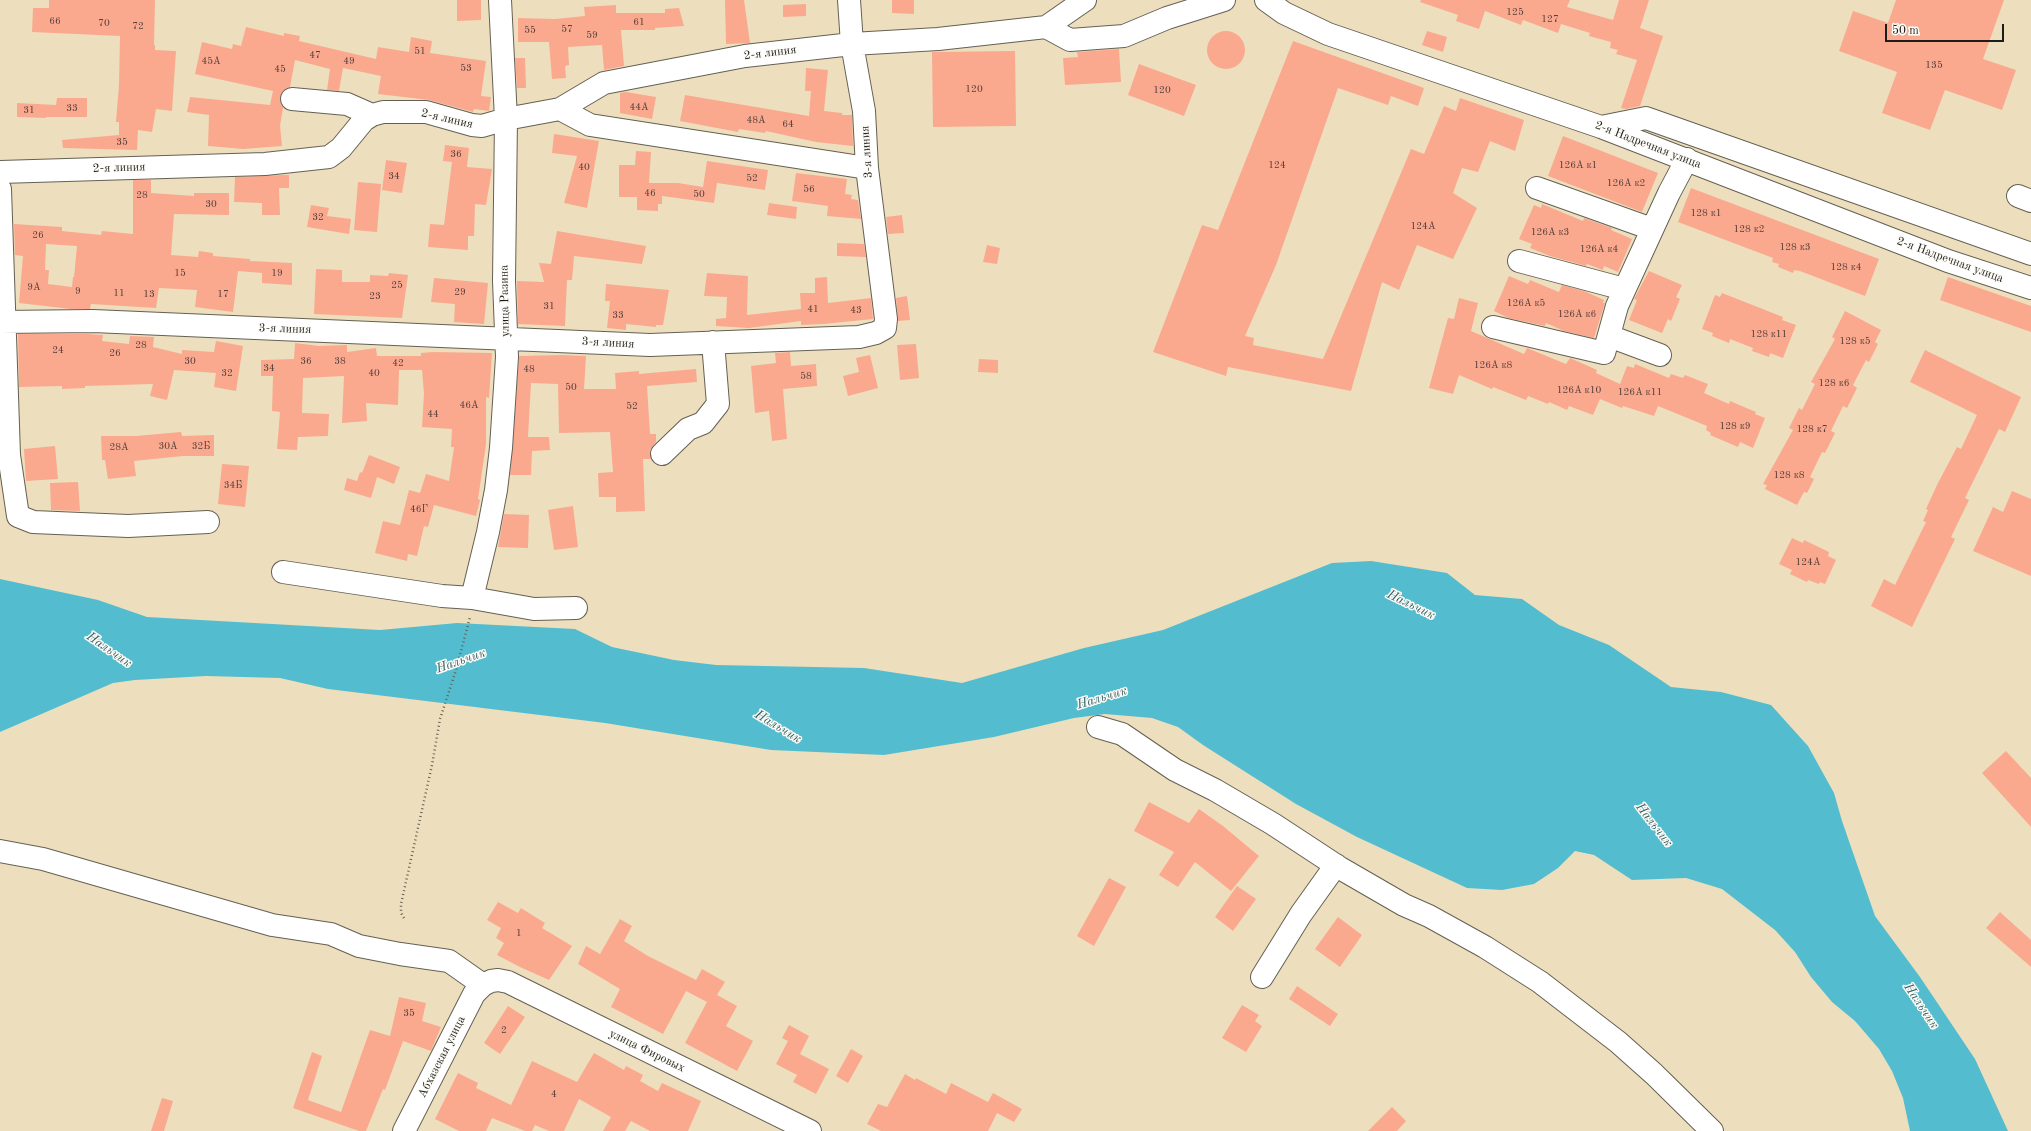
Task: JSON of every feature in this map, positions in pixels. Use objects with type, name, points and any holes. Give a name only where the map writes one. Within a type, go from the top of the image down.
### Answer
[{"type":"street","name":"улица Разина","points":[[472,598],[488,532],[501,448],[507,357],[504,281],[506,119],[500,0]]},
{"type":"street","name":"3-я линия","points":[[2,322],[93,321],[650,345],[859,337],[876,333],[885,328],[886,319],[867,168],[864,111],[852,44],[849,0]]},
{"type":"street","points":[[1085,0],[1046,27],[1070,40],[1124,36],[1167,18],[1224,0]]},
{"type":"street","name":"2-я Надречная улица","points":[[1266,0],[1284,13],[1328,34],[1601,127],[1948,261],[2031,288]]},
{"type":"street","name":"2-я линия","points":[[0,172],[265,164],[329,157],[341,148],[358,126],[372,115],[393,112],[426,112],[472,126],[482,126],[506,119],[560,110],[604,83],[745,56],[852,44],[938,39],[1046,27]]},
{"type":"street","points":[[292,99],[347,104],[372,115]]},
{"type":"street","points":[[560,110],[590,125],[867,168]]},
{"type":"street","points":[[1601,127],[1646,118],[2031,254]]},
{"type":"street","points":[[1493,327],[1604,353],[1616,306],[1669,193],[1687,160]]},
{"type":"street","points":[[1789,199],[1798,171]]},
{"type":"street","points":[[1537,188],[1652,229]]},
{"type":"street","points":[[0,189],[2,322],[9,455],[18,516],[33,522],[128,526],[208,522]]},
{"type":"street","points":[[1944,224],[1948,261]]},
{"type":"street","points":[[1519,261],[1624,289]]},
{"type":"street","points":[[1609,336],[1660,355]]},
{"type":"street","points":[[662,454],[688,429],[702,423],[718,404],[713,342]]},
{"type":"street","points":[[283,572],[442,596],[472,598],[534,609],[576,608]]},
{"type":"street","points":[[1098,727],[1122,734],[1174,770],[1214,790],[1273,824],[1336,865],[1404,905],[1429,916],[1485,947],[1540,982],[1618,1042],[1712,1131]]},
{"type":"street","points":[[0,851],[43,859],[272,925],[331,934],[359,946],[449,961],[483,985]]},
{"type":"street","points":[[1262,977],[1301,914],[1336,865]]},
{"type":"street","name":"улица Фировых","points":[[483,985],[491,981],[508,982],[810,1131]]},
{"type":"street","name":"Абхазская улица","points":[[404,1131],[468,1005],[474,994],[483,985]]},
{"type":"path","points":[[404,918],[401,913],[401,904],[432,765],[440,719],[456,670],[472,612],[472,598]]},
{"type":"water","name":"Нальчик","points":[[1371,561],[1447,573],[1475,595],[1522,599],[1559,625],[1609,645],[1671,687],[1721,692],[1771,705],[1808,746],[1834,793],[1842,821],[1875,916],[1920,977],[1975,1059],[2008,1131],[1910,1131],[1903,1098],[1892,1071],[1879,1049],[1855,1021],[1832,1002],[1811,977],[1795,952],[1775,930],[1722,889],[1686,878],[1632,880],[1594,855],[1575,851],[1558,868],[1534,884],[1502,890],[1467,888],[1357,837],[1296,804],[1203,745],[1178,727],[1152,718],[1105,714],[1074,718],[994,737],[884,755],[771,750],[605,723],[328,689],[280,678],[206,676],[135,680],[113,683],[0,732],[0,579],[98,600],[147,617],[380,630],[457,623],[575,629],[612,647],[674,660],[716,665],[864,668],[962,683],[1084,648],[1163,630],[1332,563]]},
{"type":"building","points":[[49,0],[155,0],[155,50],[176,51],[172,111],[156,109],[152,132],[138,130],[137,150],[63,148],[62,140],[119,135],[119,122],[116,122],[119,85],[120,36],[32,32],[33,8],[49,8]]},
{"type":"building","points":[[457,0],[481,0],[481,20],[457,21]]},
{"type":"building","points":[[725,0],[744,0],[750,43],[726,44]]},
{"type":"building","points":[[892,0],[914,0],[914,14],[892,13]]},
{"type":"building","points":[[1421,0],[1570,0],[1567,7],[1613,20],[1619,0],[1649,0],[1640,28],[1663,36],[1640,106],[1626,109],[1621,108],[1637,60],[1616,54],[1618,50],[1610,48],[1611,42],[1589,36],[1590,33],[1561,24],[1558,33],[1523,20],[1521,25],[1485,11],[1479,29],[1456,21],[1458,15],[1420,2]]},
{"type":"building","points":[[1896,0],[2004,0],[1983,59],[2016,70],[2002,110],[1945,90],[1930,130],[1882,113],[1897,72],[1839,51],[1853,11],[1888,23]]},
{"type":"building","points":[[806,4],[806,16],[783,17],[783,5]]},
{"type":"building","points":[[616,5],[616,13],[665,13],[665,9],[679,8],[684,26],[655,28],[655,30],[621,30],[624,66],[604,70],[602,45],[568,47],[569,65],[565,66],[566,78],[552,79],[549,42],[518,42],[518,18],[555,19],[585,16],[584,7]]},
{"type":"building","points":[[246,27],[284,36],[284,33],[300,36],[299,41],[376,59],[378,47],[409,52],[411,37],[432,41],[430,53],[486,61],[481,96],[491,97],[489,111],[474,109],[473,112],[429,100],[378,94],[381,76],[343,68],[339,91],[327,90],[330,69],[295,60],[290,87],[282,92],[280,97],[283,108],[280,126],[282,146],[243,149],[208,146],[209,115],[187,112],[190,97],[270,105],[273,91],[195,74],[202,42],[232,49],[233,44],[241,46]]},
{"type":"building","points":[[1222,31],[1230,31],[1240,36],[1244,43],[1244,57],[1240,64],[1230,69],[1222,69],[1212,64],[1210,61],[1207,54],[1207,46],[1212,36],[1215,34]]},
{"type":"building","points":[[1427,31],[1447,37],[1443,52],[1422,45]]},
{"type":"building","points":[[1293,41],[1424,88],[1418,106],[1391,96],[1388,105],[1338,88],[1276,265],[1245,336],[1254,338],[1253,345],[1323,359],[1411,149],[1424,154],[1444,106],[1456,111],[1460,98],[1524,120],[1515,151],[1490,141],[1478,172],[1462,168],[1453,193],[1477,208],[1453,259],[1417,245],[1399,290],[1382,282],[1351,391],[1228,367],[1226,376],[1153,352],[1202,225],[1218,230]]},
{"type":"building","points":[[1119,49],[1121,82],[1065,85],[1063,58],[1078,57],[1077,52]]},
{"type":"building","points":[[1015,51],[1016,126],[933,127],[932,52]]},
{"type":"building","points":[[515,58],[525,58],[526,88],[517,88]]},
{"type":"building","points":[[1139,64],[1196,85],[1184,116],[1128,95]]},
{"type":"building","points":[[806,68],[828,70],[824,111],[842,113],[842,115],[852,115],[853,146],[816,142],[766,131],[765,133],[739,129],[738,132],[680,121],[685,95],[809,116],[811,91],[805,91]]},
{"type":"building","points":[[626,92],[656,97],[652,119],[620,113],[620,93]]},
{"type":"building","points":[[57,98],[87,98],[87,117],[17,117],[17,103],[56,105]]},
{"type":"building","points":[[554,134],[599,141],[587,208],[564,203],[577,156],[552,153]]},
{"type":"building","points":[[1563,136],[1658,173],[1642,212],[1548,176]]},
{"type":"building","points":[[445,145],[469,148],[467,167],[492,169],[486,205],[475,204],[474,236],[468,236],[468,250],[428,247],[430,224],[444,225],[452,162],[443,161]]},
{"type":"building","points":[[636,151],[651,152],[649,183],[678,183],[703,187],[707,161],[768,170],[765,190],[717,183],[714,203],[662,196],[662,204],[658,204],[658,211],[637,210],[637,197],[619,197],[619,165],[635,165]]},
{"type":"building","points":[[386,160],[407,163],[402,193],[382,190]]},
{"type":"building","points":[[796,173],[847,179],[845,194],[852,195],[851,199],[858,200],[861,219],[827,216],[828,206],[792,201]]},
{"type":"building","points":[[289,175],[289,188],[279,188],[280,215],[262,215],[262,203],[234,202],[235,177]]},
{"type":"building","points":[[133,180],[151,180],[151,193],[194,196],[194,193],[229,193],[229,215],[174,214],[171,255],[198,257],[199,251],[213,253],[213,256],[250,259],[250,261],[292,263],[292,285],[262,283],[262,273],[238,271],[233,312],[195,307],[197,290],[159,288],[156,308],[91,304],[90,309],[71,309],[19,303],[23,256],[15,255],[14,224],[62,227],[62,231],[101,235],[102,231],[133,234]],"holes":[[[46,244],[77,246],[72,287],[48,284],[49,270],[45,270]]]},
{"type":"building","points":[[358,182],[381,184],[377,232],[354,230]]},
{"type":"building","points":[[1691,188],[1879,259],[1865,296],[1800,271],[1794,270],[1793,273],[1778,267],[1779,264],[1772,262],[1773,258],[1678,222]]},
{"type":"building","points":[[769,203],[797,207],[796,219],[767,215]]},
{"type":"building","points":[[1542,204],[1583,221],[1584,218],[1612,228],[1611,230],[1632,239],[1618,272],[1604,266],[1603,270],[1587,264],[1586,266],[1550,256],[1530,248],[1532,244],[1519,239],[1534,205],[1541,208]]},
{"type":"building","points":[[311,205],[329,208],[327,216],[351,219],[349,234],[307,227]]},
{"type":"building","points":[[902,215],[904,233],[888,234],[886,217]]},
{"type":"building","points":[[557,231],[646,246],[642,264],[574,256],[572,280],[567,280],[565,326],[518,324],[517,281],[544,282],[539,263],[551,264]]},
{"type":"building","points":[[837,243],[864,244],[866,257],[837,256]]},
{"type":"building","points":[[987,245],[1000,248],[997,264],[983,262]]},
{"type":"building","points":[[316,269],[342,270],[342,282],[370,282],[370,275],[388,276],[389,273],[408,275],[402,318],[314,314]]},
{"type":"building","points":[[1649,271],[1682,285],[1676,297],[1680,299],[1671,321],[1668,319],[1662,333],[1629,320],[1637,300],[1634,299]]},
{"type":"building","points":[[707,273],[748,276],[747,315],[801,309],[800,293],[815,293],[815,278],[827,277],[828,303],[871,298],[873,319],[801,325],[801,321],[749,328],[716,326],[716,319],[726,318],[727,297],[704,296]]},
{"type":"building","points":[[1509,276],[1528,284],[1530,280],[1559,292],[1562,285],[1584,291],[1604,300],[1603,303],[1605,303],[1594,338],[1564,331],[1546,323],[1545,326],[1508,318],[1494,311]]},
{"type":"building","points":[[1948,277],[2031,306],[2031,332],[1940,300]]},
{"type":"building","points":[[434,278],[488,283],[484,324],[454,322],[455,304],[431,302]]},
{"type":"building","points":[[606,284],[669,290],[663,325],[656,325],[656,327],[626,324],[626,330],[607,328],[610,301],[605,301]]},
{"type":"building","points":[[1722,293],[1783,317],[1782,320],[1796,325],[1783,358],[1770,353],[1769,357],[1752,351],[1753,348],[1730,339],[1729,343],[1712,336],[1713,333],[1702,329],[1715,295],[1720,297]]},
{"type":"building","points":[[907,296],[910,320],[898,321],[896,298]]},
{"type":"building","points":[[1459,298],[1478,303],[1471,331],[1524,354],[1527,348],[1566,364],[1570,358],[1597,370],[1596,373],[1620,384],[1627,366],[1634,368],[1635,364],[1669,378],[1671,374],[1683,378],[1685,375],[1708,384],[1704,393],[1729,404],[1730,401],[1756,412],[1755,414],[1765,418],[1753,448],[1740,442],[1738,447],[1710,435],[1711,433],[1706,430],[1707,426],[1658,406],[1654,416],[1623,406],[1622,408],[1600,399],[1593,415],[1569,406],[1567,410],[1549,402],[1548,404],[1528,396],[1526,400],[1493,387],[1492,389],[1459,375],[1453,394],[1429,388],[1448,318],[1454,319]]},
{"type":"building","points":[[1845,311],[1881,330],[1875,342],[1878,344],[1869,362],[1866,360],[1853,385],[1857,388],[1847,408],[1843,406],[1831,431],[1835,433],[1825,453],[1822,452],[1810,477],[1814,479],[1807,493],[1804,492],[1797,505],[1765,489],[1767,485],[1763,484],[1793,430],[1789,428],[1799,408],[1802,410],[1815,384],[1811,382],[1835,339],[1832,337]]},
{"type":"building","points":[[18,334],[103,335],[102,341],[129,344],[130,336],[154,337],[153,347],[182,354],[182,350],[214,352],[216,341],[243,346],[236,391],[214,387],[216,373],[174,370],[167,400],[150,396],[153,384],[85,386],[85,388],[62,389],[62,386],[19,387]]},
{"type":"building","points":[[295,343],[319,346],[347,345],[347,352],[376,348],[377,356],[421,356],[421,353],[433,352],[492,353],[489,398],[486,397],[486,444],[478,499],[480,500],[476,516],[434,505],[428,527],[424,526],[417,556],[408,554],[407,561],[375,553],[383,521],[400,525],[409,490],[420,493],[426,474],[449,481],[454,447],[451,447],[452,429],[422,427],[424,394],[422,370],[399,370],[398,405],[366,403],[367,421],[342,423],[344,376],[303,378],[302,413],[329,414],[328,436],[298,437],[297,450],[277,449],[280,412],[272,411],[273,376],[261,376],[261,360],[294,359]]},
{"type":"building","points":[[916,344],[919,378],[900,380],[897,345]]},
{"type":"building","points":[[1925,350],[2021,397],[2005,432],[1999,429],[1965,498],[1969,500],[1951,537],[1955,539],[1912,627],[1871,606],[1884,579],[1895,585],[1926,522],[1923,521],[1928,510],[1926,509],[1937,485],[1957,447],[1961,449],[1977,415],[1910,382]]},
{"type":"building","points":[[790,352],[791,366],[816,364],[817,386],[783,389],[787,439],[772,441],[769,411],[755,413],[751,366],[776,363],[775,353]]},
{"type":"building","points":[[870,355],[878,388],[848,396],[843,376],[859,372],[856,358]]},
{"type":"building","points":[[519,356],[586,356],[584,389],[616,389],[615,373],[639,371],[639,374],[696,369],[697,382],[647,386],[650,434],[656,434],[656,442],[650,450],[651,459],[643,459],[645,511],[616,512],[616,497],[599,497],[598,473],[613,472],[610,432],[559,433],[558,384],[531,383],[528,437],[549,437],[550,450],[532,451],[531,475],[510,475]]},
{"type":"building","points":[[979,359],[998,360],[998,373],[978,372]]},
{"type":"building","points":[[181,432],[182,436],[214,435],[214,456],[183,456],[134,461],[136,476],[108,479],[105,460],[102,460],[101,436],[136,436]]},
{"type":"building","points":[[55,446],[58,479],[26,481],[24,449]]},
{"type":"building","points":[[369,455],[400,467],[394,484],[377,477],[371,498],[344,490],[347,478],[357,481]]},
{"type":"building","points":[[222,464],[249,466],[245,507],[218,504]]},
{"type":"building","points":[[78,482],[80,511],[51,510],[50,483]]},
{"type":"building","points":[[2012,491],[2031,499],[2031,576],[1973,551],[1993,507],[2003,512]]},
{"type":"building","points":[[573,506],[578,547],[554,550],[548,510]]},
{"type":"building","points":[[504,514],[529,515],[528,548],[498,547]]},
{"type":"building","points":[[1792,538],[1803,543],[1804,540],[1829,552],[1828,556],[1836,560],[1825,584],[1820,582],[1819,584],[1808,580],[1807,582],[1790,574],[1792,570],[1779,564]]},
{"type":"building","points":[[2006,751],[2031,778],[2031,827],[1982,773]]},
{"type":"building","points":[[1149,802],[1189,823],[1199,809],[1223,826],[1259,856],[1231,891],[1195,862],[1178,887],[1159,875],[1174,852],[1134,831]]},
{"type":"building","points":[[1109,878],[1126,887],[1094,946],[1077,936]]},
{"type":"building","points":[[1237,886],[1256,899],[1233,931],[1215,917]]},
{"type":"building","points":[[498,902],[518,913],[521,908],[545,923],[542,928],[572,946],[549,980],[497,955],[504,943],[496,938],[501,928],[487,920]]},
{"type":"building","points":[[2000,912],[2031,940],[2031,967],[1986,928]]},
{"type":"building","points":[[1338,917],[1362,935],[1340,967],[1315,949]]},
{"type":"building","points":[[620,919],[632,926],[624,941],[648,956],[696,980],[702,969],[725,982],[717,995],[737,1006],[726,1026],[753,1041],[737,1071],[685,1043],[707,1002],[686,991],[663,1034],[611,1007],[620,989],[578,964],[586,946],[600,954]]},
{"type":"building","points":[[1297,986],[1338,1014],[1330,1026],[1289,999]]},
{"type":"building","points":[[399,997],[426,1003],[422,1021],[441,1027],[431,1051],[403,1041],[385,1090],[383,1089],[366,1131],[359,1131],[293,1108],[312,1052],[322,1056],[308,1100],[341,1112],[370,1030],[390,1036]]},
{"type":"building","points":[[1242,1005],[1259,1015],[1255,1021],[1262,1026],[1246,1052],[1222,1038]]},
{"type":"building","points":[[508,1006],[525,1017],[500,1054],[484,1043]]},
{"type":"building","points":[[789,1025],[809,1036],[800,1054],[829,1069],[816,1094],[793,1082],[797,1075],[776,1064],[788,1041],[782,1038]]},
{"type":"building","points":[[851,1049],[863,1056],[848,1083],[836,1076]]},
{"type":"building","points":[[594,1053],[624,1070],[626,1066],[643,1075],[640,1081],[658,1091],[662,1083],[701,1101],[688,1131],[650,1131],[631,1121],[625,1131],[603,1131],[611,1117],[579,1099],[564,1131],[549,1131],[535,1125],[532,1131],[525,1131],[492,1118],[486,1131],[459,1131],[435,1119],[458,1073],[478,1083],[476,1088],[511,1105],[532,1061],[577,1082]]},
{"type":"building","points":[[905,1074],[915,1080],[916,1078],[946,1094],[951,1083],[988,1102],[993,1093],[1022,1109],[1014,1122],[997,1113],[988,1131],[881,1131],[867,1124],[878,1104],[887,1107]]},
{"type":"building","points":[[162,1098],[173,1101],[164,1131],[151,1131]]},
{"type":"building","points":[[1392,1107],[1406,1121],[1397,1131],[1368,1131]]}]
